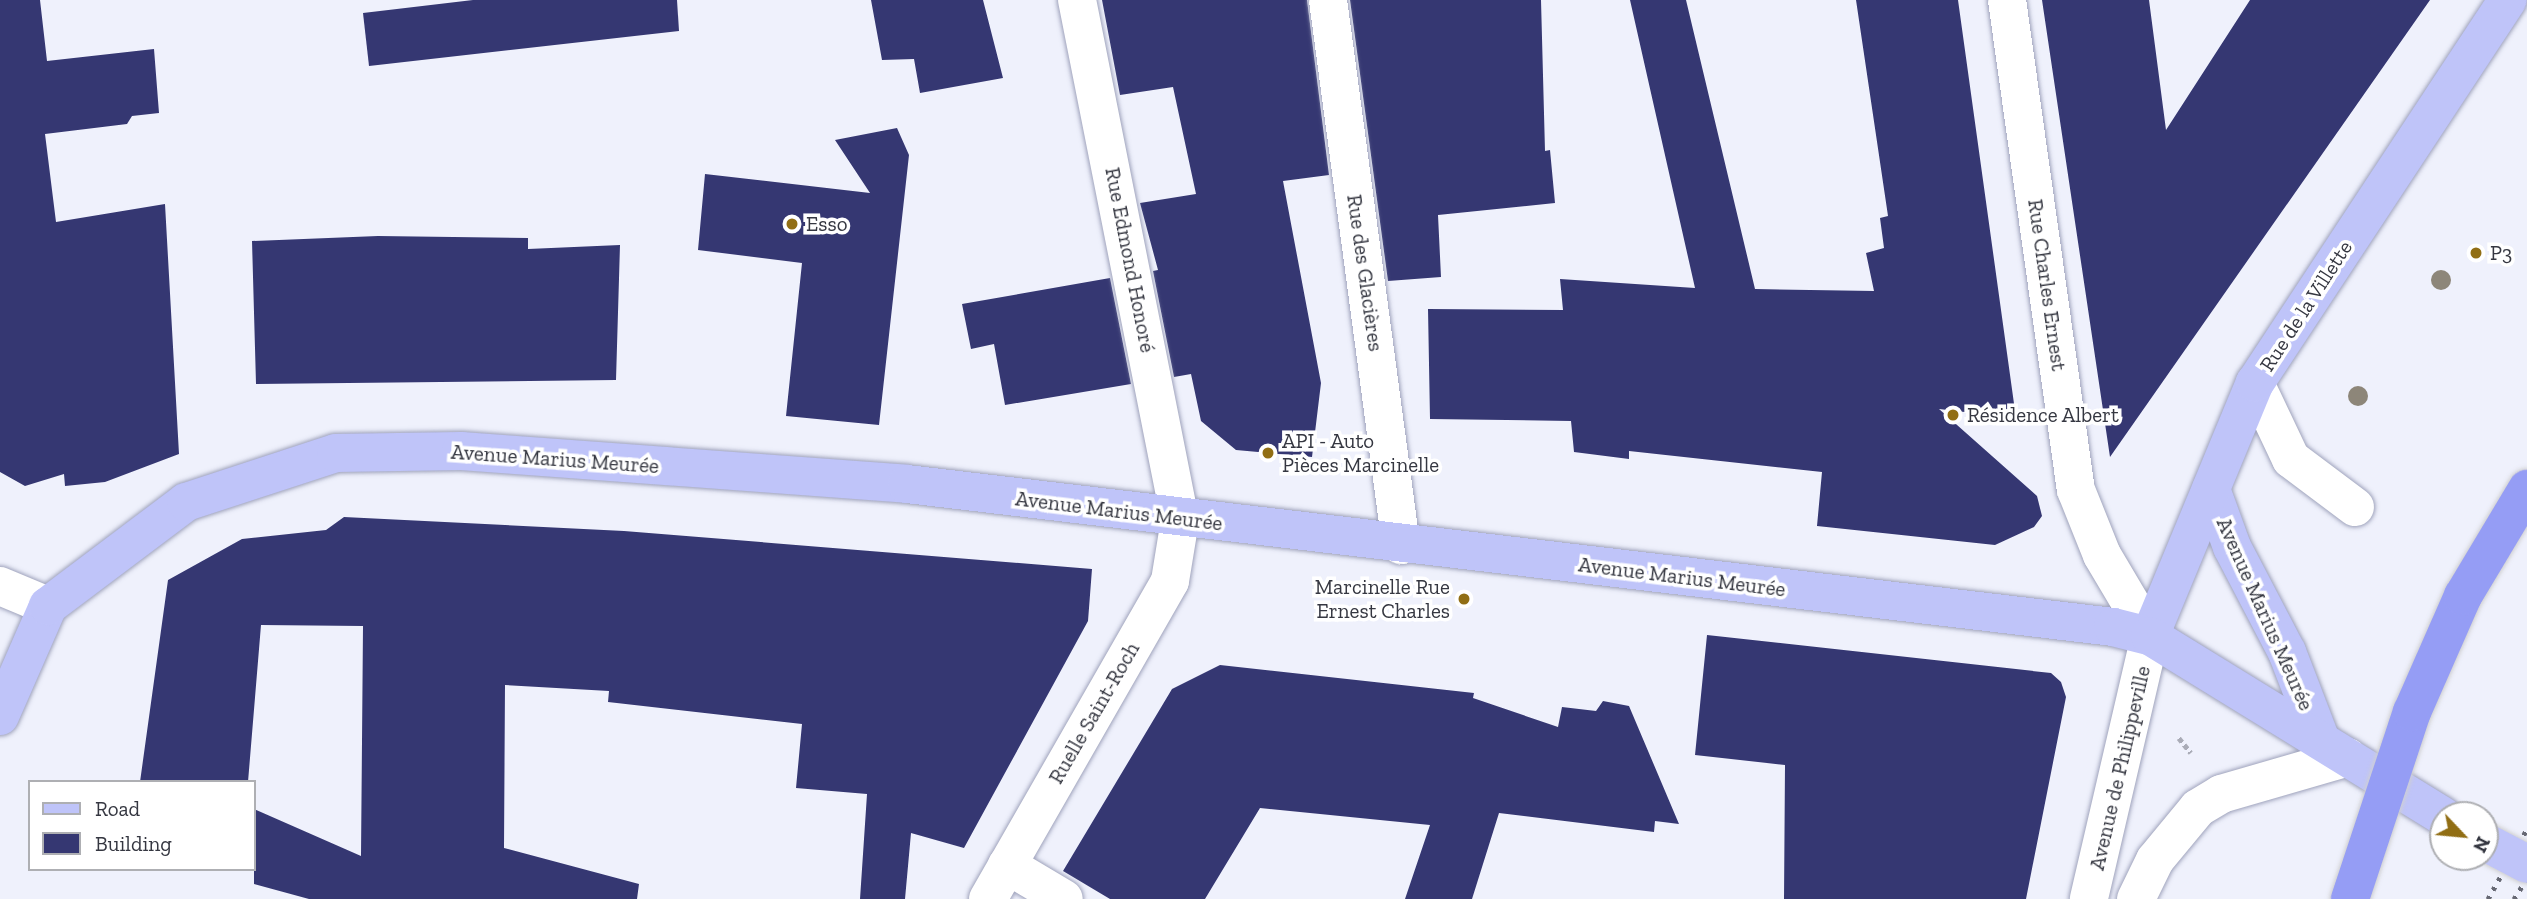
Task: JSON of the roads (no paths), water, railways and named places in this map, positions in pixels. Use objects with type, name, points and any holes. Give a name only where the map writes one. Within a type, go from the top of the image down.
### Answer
[{"type":"highway","points":[[2350,899],[2412,712],[2463,596],[2527,489]]},
{"type":"main road","name":"Rue de la Villette","points":[[2150,636],[2255,383],[2508,0]]},
{"type":"main road","name":"Avenue Marius Meurée","points":[[0,716],[48,606],[187,502],[336,453],[461,451],[907,484],[1180,520],[2150,636],[2429,807]]},
{"type":"main road","name":"Avenue Marius Meurée","points":[[2211,489],[2232,547],[2334,748]]},
{"type":"main road","points":[[2499,849],[2527,864]]},
{"type":"street","name":"Rue Edmond Honoré","points":[[1077,0],[1180,520]]},
{"type":"street","name":"Rue des Glacières","points":[[1328,0],[1401,545]]},
{"type":"street","name":"Rue Charles Ernest","points":[[2007,0],[2076,490],[2102,555],[2150,636]]},
{"type":"street","points":[[2255,383],[2291,459],[2355,507]]},
{"type":"street","name":"Ruelle Saint-Roch","points":[[988,899],[1170,581],[1180,520]]},
{"type":"street","points":[[0,586],[48,606]]},
{"type":"street","name":"Avenue de Philippeville","points":[[2089,899],[2150,636]]},
{"type":"street","points":[[2136,899],[2155,860],[2198,808],[2334,748]]},
{"type":"street","points":[[1007,864],[1064,899]]},
{"type":"railway","points":[[2488,899],[2527,829]]},
{"type":"railway","points":[[2514,899],[2527,878]]},
{"type":"place","name":"Esso","points":[[792,224]]},
{"type":"place","name":"P3","points":[[2476,253]]},
{"type":"place","name":"Résidence Albert","points":[[1953,415]]},
{"type":"place","name":"API - Auto Pièces Marcinelle","points":[[1268,453]]},
{"type":"place","name":"Marcinelle Rue Ernest Charles","points":[[1464,599]]}]
